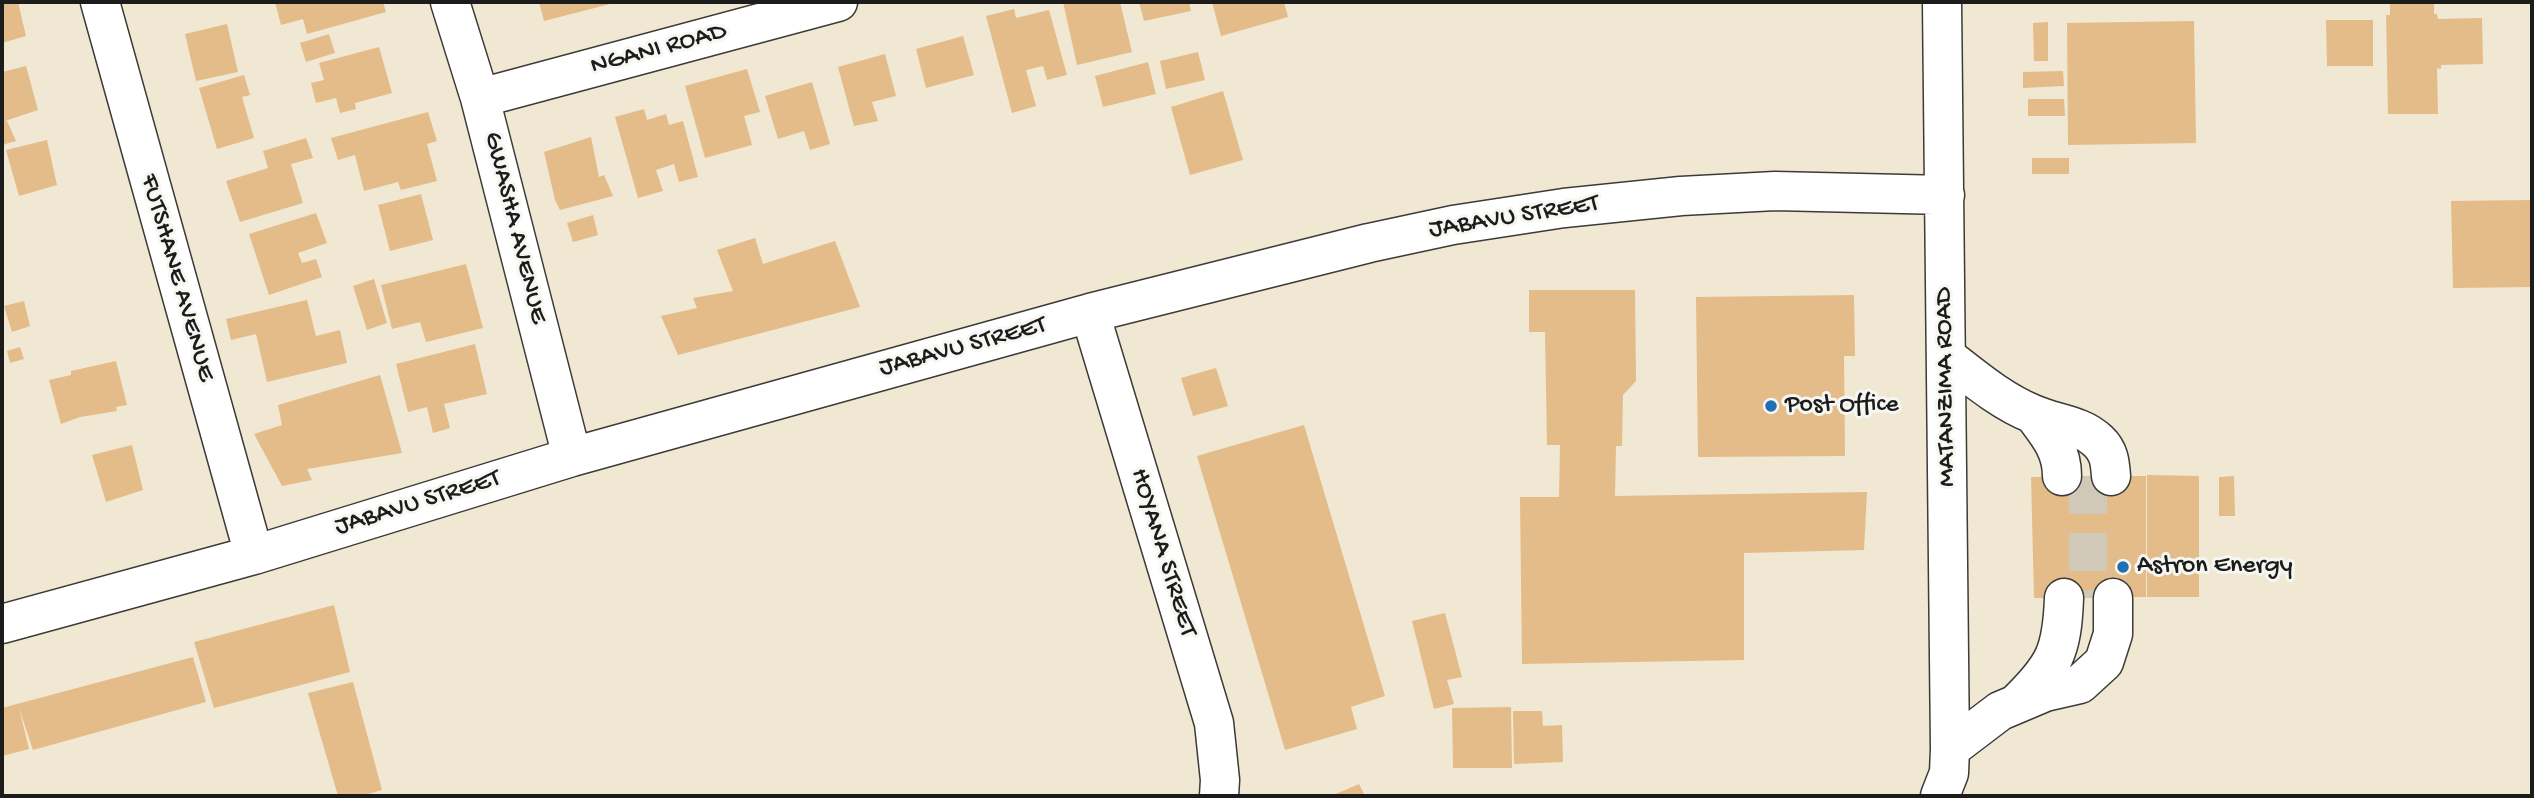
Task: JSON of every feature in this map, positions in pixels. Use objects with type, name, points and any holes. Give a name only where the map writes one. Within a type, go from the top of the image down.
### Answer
[{"type":"street","name":"FUTSHANE AVENUE","points":[[100,2],[254,555]]},
{"type":"street","name":"GWASHA AVENUE","points":[[450,2],[480,97],[572,457]]},
{"type":"street","name":"NGANI ROAD","points":[[480,97],[838,2]]},
{"type":"street","name":"MATANZIMA ROAD","points":[[1942,2],[1951,779]]},
{"type":"street","name":"JABAVU STREET","points":[[2,624],[254,555],[572,457],[1090,313],[1369,243],[1453,225],[1564,208],[1681,196],[1775,191],[1945,195]]},
{"type":"street","name":"HOYANA STREET","points":[[1090,313],[1214,723],[1219,796]]},
{"type":"street","points":[[1947,356],[1997,395],[2047,419],[2062,464],[2087,476]]},
{"type":"street","points":[[1951,779],[2000,711],[2031,698],[2080,684],[2104,662],[2113,635],[2088,598],[2062,634],[2054,658],[2031,698]]},
{"type":"building","points":[[2,2],[18,2],[26,36],[2,43]]},
{"type":"building","points":[[275,2],[383,2],[386,12],[307,34],[303,19],[281,25]]},
{"type":"building","points":[[539,2],[614,2],[614,3],[544,21]]},
{"type":"building","points":[[1063,2],[1120,2],[1132,52],[1077,65]]},
{"type":"building","points":[[1139,2],[1189,2],[1191,11],[1144,21]]},
{"type":"building","points":[[1212,2],[1284,2],[1288,17],[1221,36]]},
{"type":"building","points":[[2390,2],[2434,2],[2434,14],[2437,14],[2438,19],[2482,18],[2483,64],[2441,65],[2441,69],[2437,68],[2438,114],[2388,114],[2386,15],[2390,15]]},
{"type":"building","points":[[1014,9],[1016,18],[1049,10],[1067,75],[1047,80],[1043,66],[1026,70],[1036,106],[1012,113],[986,16]]},
{"type":"building","points":[[2326,20],[2373,20],[2373,66],[2327,66]]},
{"type":"building","points":[[2194,21],[2196,143],[2068,145],[2067,23]]},
{"type":"building","points":[[2048,22],[2048,61],[2034,61],[2033,23]]},
{"type":"building","points":[[227,24],[238,72],[196,81],[185,34]]},
{"type":"building","points":[[329,34],[335,53],[306,62],[300,43]]},
{"type":"building","points":[[963,36],[974,75],[926,88],[916,49]]},
{"type":"building","points":[[379,47],[392,93],[355,103],[356,109],[340,113],[336,98],[316,103],[311,83],[324,80],[319,63]]},
{"type":"building","points":[[1198,52],[1205,80],[1166,89],[1160,61]]},
{"type":"building","points":[[885,54],[896,96],[872,102],[878,121],[854,126],[838,67]]},
{"type":"building","points":[[1148,62],[1156,94],[1103,107],[1095,76]]},
{"type":"building","points":[[26,66],[38,110],[2,122],[2,72]]},
{"type":"building","points":[[747,69],[760,112],[744,116],[752,145],[705,158],[685,86]]},
{"type":"building","points":[[2063,71],[2064,86],[2023,88],[2023,72]]},
{"type":"building","points":[[244,75],[250,95],[242,97],[254,138],[217,149],[199,88]]},
{"type":"building","points":[[812,82],[830,144],[810,150],[804,131],[778,139],[765,96]]},
{"type":"building","points":[[1223,91],[1243,160],[1190,175],[1171,107]]},
{"type":"building","points":[[2028,99],[2064,99],[2065,116],[2028,116]]},
{"type":"building","points":[[644,109],[647,120],[666,114],[669,125],[683,121],[698,177],[679,182],[674,164],[656,170],[663,191],[638,198],[615,117]]},
{"type":"building","points":[[428,112],[437,141],[427,144],[437,181],[401,190],[398,182],[364,191],[355,155],[338,160],[331,138]]},
{"type":"building","points":[[7,121],[16,141],[2,145],[2,122]]},
{"type":"building","points":[[591,137],[599,177],[604,175],[613,196],[560,210],[555,200],[544,152]]},
{"type":"building","points":[[306,138],[313,158],[291,164],[303,203],[240,222],[226,181],[268,168],[263,151]]},
{"type":"building","points":[[47,140],[57,185],[19,196],[6,150]]},
{"type":"building","points":[[2032,158],[2069,158],[2069,174],[2032,174]]},
{"type":"building","points":[[421,194],[433,240],[390,251],[378,205]]},
{"type":"building","points":[[2532,200],[2532,287],[2453,288],[2451,201]]},
{"type":"building","points":[[316,213],[327,243],[298,253],[302,263],[316,259],[322,277],[269,295],[249,234]]},
{"type":"building","points":[[593,215],[598,235],[573,242],[567,223]]},
{"type":"building","points":[[755,238],[763,264],[835,241],[860,307],[678,355],[661,316],[697,308],[693,298],[733,291],[717,250]]},
{"type":"building","points":[[466,264],[483,328],[426,342],[420,322],[392,329],[381,285]]},
{"type":"building","points":[[374,279],[387,323],[367,330],[353,286]]},
{"type":"building","points":[[1529,290],[1635,290],[1636,381],[1623,395],[1622,446],[1616,446],[1615,496],[1867,492],[1864,550],[1744,553],[1744,660],[1522,664],[1520,497],[1559,497],[1560,445],[1547,445],[1545,332],[1529,332]]},
{"type":"building","name":"Post Office","points":[[1854,295],[1855,356],[1844,356],[1845,456],[1698,457],[1696,297]]},
{"type":"building","points":[[307,300],[316,336],[340,330],[347,363],[267,382],[256,334],[231,340],[226,319]]},
{"type":"building","points":[[24,301],[30,326],[12,332],[4,306]]},
{"type":"building","points":[[475,344],[487,394],[444,404],[450,428],[433,433],[427,407],[408,412],[396,364]]},
{"type":"building","points":[[20,347],[24,359],[10,363],[7,351]]},
{"type":"building","points":[[116,361],[127,405],[116,407],[117,411],[80,417],[61,424],[49,380],[71,375],[71,371]]},
{"type":"building","points":[[1216,368],[1228,406],[1193,416],[1181,378]]},
{"type":"building","points":[[380,375],[402,453],[307,469],[312,480],[282,486],[254,434],[282,425],[278,405]]},
{"type":"building","points":[[1304,425],[1385,696],[1351,707],[1357,729],[1285,750],[1197,456]]},
{"type":"building","points":[[132,445],[143,490],[106,502],[92,455]]},
{"type":"building","points":[[2147,475],[2199,476],[2199,597],[2147,597]]},
{"type":"building","points":[[2146,476],[2146,597],[2034,598],[2031,477]]},
{"type":"building","points":[[2234,476],[2235,516],[2219,516],[2219,477]]},
{"type":"building","points":[[334,605],[350,672],[214,708],[194,642]]},
{"type":"building","points":[[1445,613],[1462,677],[1447,680],[1454,704],[1434,709],[1412,621]]},
{"type":"building","points":[[193,657],[206,702],[33,750],[19,708],[29,749],[2,756],[2,708]]},
{"type":"building","points":[[353,682],[382,790],[361,796],[338,796],[308,693]]},
{"type":"building","points":[[1511,707],[1512,768],[1453,768],[1452,708]]},
{"type":"building","points":[[1513,711],[1542,711],[1543,726],[1562,725],[1563,762],[1514,764]]},
{"type":"building","points":[[1359,784],[1365,796],[1331,796]]},
{"type":"tunnel","points":[[2088,476],[2088,598]]},
{"type":"place","name":"Post Office","points":[[1771,406]]},
{"type":"place","name":"Astron Energy","points":[[2123,567]]}]
